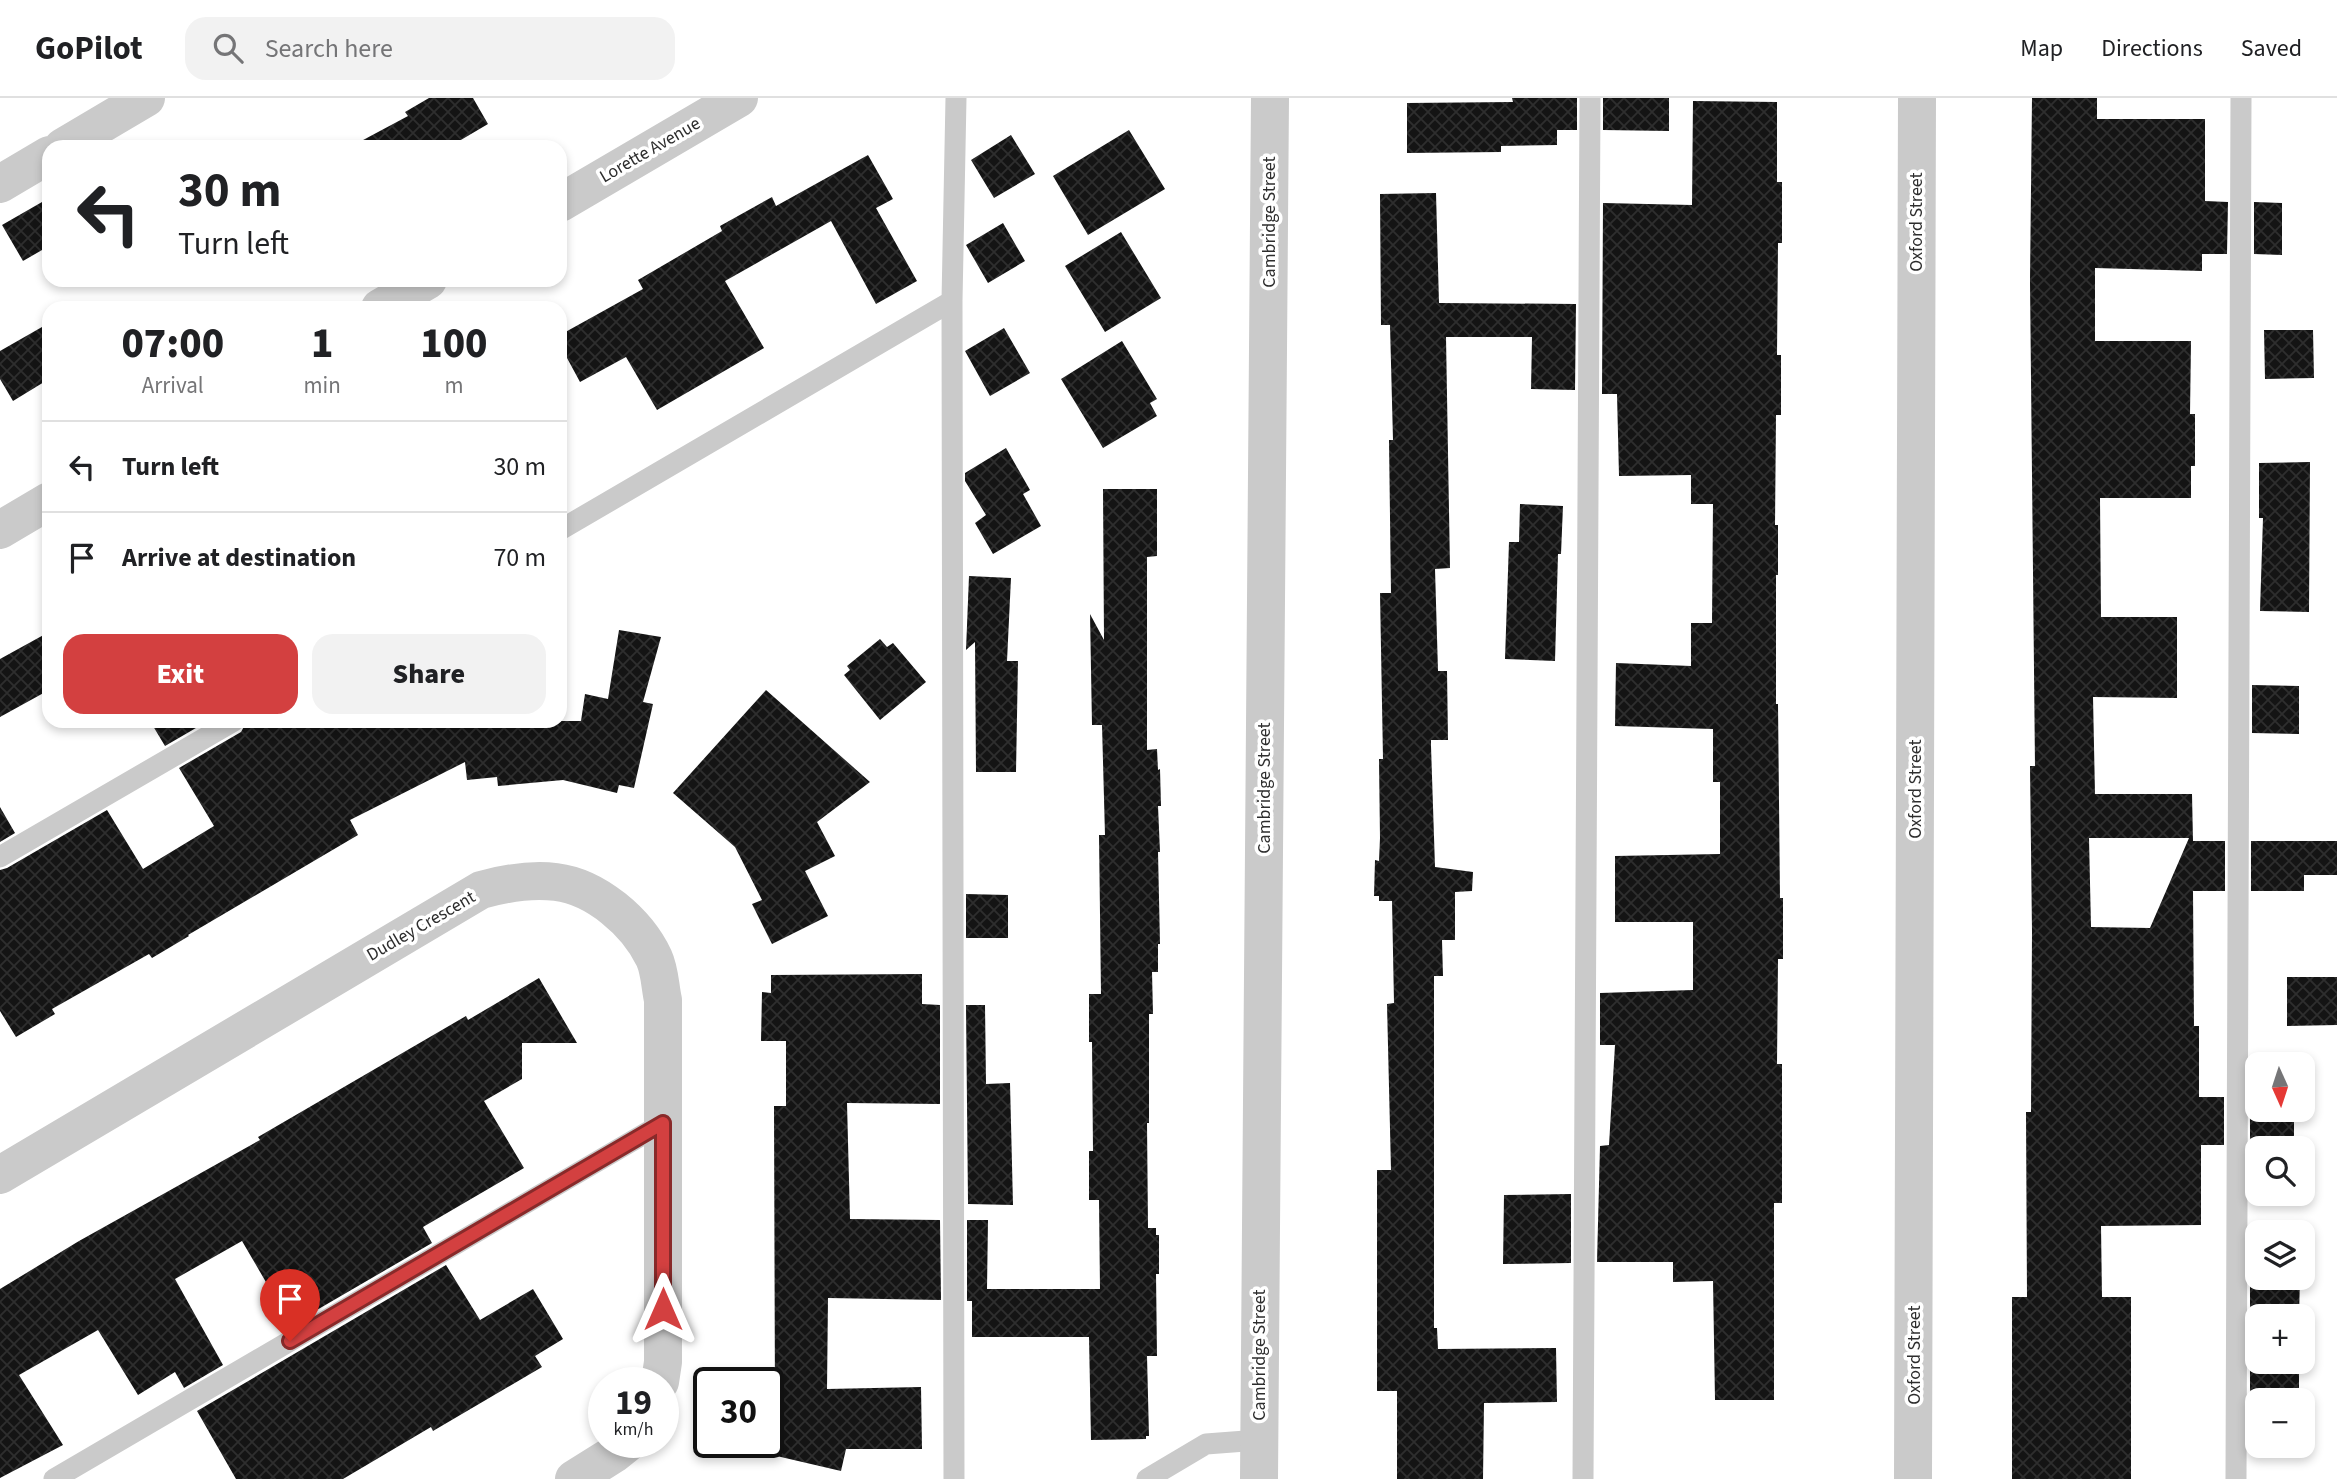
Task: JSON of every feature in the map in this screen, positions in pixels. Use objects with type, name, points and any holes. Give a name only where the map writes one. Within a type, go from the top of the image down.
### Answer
[{"type":"street","points":[[75,140],[146,98]]},
{"type":"street","name":"Lorette Avenue","points":[[567,199],[739,98]]},
{"type":"street","name":"Cambridge Street","points":[[1259,1479],[1270,98]]},
{"type":"street","name":"Oxford Street","points":[[1913,1479],[1917,98]]},
{"type":"street","points":[[0,184],[42,159]]},
{"type":"street","points":[[392,301],[416,287]]},
{"type":"street","points":[[0,530],[42,505]]},
{"type":"street","name":"Dudley Crescent","points":[[0,1175],[481,890],[530,881],[558,882],[590,893],[621,914],[644,939],[656,961],[663,1000],[662,1367]]},
{"type":"street","points":[[574,1479],[608,1458]]},
{"type":"lane","points":[[954,1479],[952,301],[956,98]]},
{"type":"lane","points":[[1583,1479],[1590,98]]},
{"type":"lane","points":[[2235,1479],[2241,98]]},
{"type":"lane","points":[[567,526],[952,301]]},
{"type":"lane","points":[[0,858],[221,728]]},
{"type":"lane","points":[[54,1479],[663,1123]]},
{"type":"lane","points":[[1147,1479],[1206,1444],[1259,1440]]},
{"type":"building","points":[[429,98],[473,98],[488,124],[461,140],[363,140],[408,116],[405,112]]},
{"type":"building","points":[[1512,98],[1577,98],[1577,130],[1557,130],[1557,145],[1501,146],[1501,152],[1407,153],[1407,103],[1513,102]]},
{"type":"building","points":[[1603,98],[1669,98],[1669,131],[1603,130]]},
{"type":"building","points":[[2032,98],[2097,98],[2097,119],[2205,119],[2205,201],[2228,202],[2227,254],[2202,254],[2202,271],[2095,268],[2095,341],[2191,341],[2190,414],[2195,414],[2195,466],[2191,466],[2191,498],[2100,498],[2101,617],[2177,617],[2177,698],[2093,697],[2095,794],[2192,794],[2193,841],[2225,841],[2225,891],[2193,891],[2194,1026],[2199,1026],[2199,1097],[2224,1097],[2224,1145],[2201,1145],[2201,1225],[2101,1226],[2102,1297],[2131,1297],[2131,1479],[2012,1479],[2012,1297],[2027,1297],[2026,1112],[2031,1112],[2030,766],[2035,766],[2030,281]],"holes":[[[2089,838],[2189,838],[2150,928],[2091,927]]]},
{"type":"building","points":[[1693,101],[1777,102],[1777,182],[1782,182],[1782,243],[1778,243],[1777,355],[1781,355],[1781,415],[1776,415],[1775,525],[1778,525],[1776,704],[1780,898],[1783,898],[1783,959],[1778,959],[1777,1064],[1782,1064],[1782,1203],[1774,1203],[1774,1400],[1715,1400],[1713,1281],[1673,1282],[1673,1262],[1597,1262],[1600,1146],[1609,1145],[1615,1045],[1600,1045],[1600,993],[1693,990],[1693,922],[1615,922],[1615,856],[1720,854],[1720,782],[1713,782],[1713,729],[1615,726],[1616,663],[1691,666],[1691,623],[1712,623],[1713,504],[1691,504],[1691,475],[1619,476],[1617,394],[1602,394],[1603,203],[1692,205]]},
{"type":"building","points":[[1129,130],[1165,189],[1088,235],[1053,176]]},
{"type":"building","points":[[1011,135],[1035,174],[994,198],[971,160]]},
{"type":"building","points":[[868,155],[893,199],[876,208],[917,281],[876,304],[831,221],[725,281],[764,348],[657,410],[626,357],[580,382],[567,358],[567,331],[643,289],[638,280],[722,231],[720,226],[772,197],[776,206]]},
{"type":"building","points":[[1436,193],[1439,303],[1576,304],[1575,390],[1531,389],[1532,337],[1446,337],[1450,568],[1435,569],[1438,671],[1447,671],[1448,740],[1431,740],[1435,867],[1473,872],[1472,891],[1455,892],[1455,940],[1442,940],[1443,976],[1434,976],[1434,1328],[1437,1328],[1438,1349],[1556,1348],[1557,1402],[1484,1403],[1483,1479],[1397,1479],[1397,1391],[1377,1391],[1377,1170],[1391,1170],[1387,1004],[1394,1003],[1392,901],[1379,901],[1379,896],[1374,896],[1375,860],[1379,861],[1380,838],[1379,759],[1383,759],[1380,593],[1391,593],[1389,440],[1393,440],[1390,325],[1381,325],[1380,194]]},
{"type":"building","points":[[42,202],[42,250],[23,261],[2,225]]},
{"type":"building","points":[[2254,202],[2282,203],[2282,255],[2254,254]]},
{"type":"building","points":[[1003,223],[1025,261],[988,283],[966,245]]},
{"type":"building","points":[[1121,232],[1161,298],[1105,332],[1065,266]]},
{"type":"building","points":[[42,327],[42,383],[13,401],[0,379],[0,351]]},
{"type":"building","points":[[1004,328],[1030,373],[990,396],[965,351]]},
{"type":"building","points":[[2264,330],[2313,330],[2314,378],[2265,379]]},
{"type":"building","points":[[1122,341],[1157,399],[1150,403],[1157,416],[1103,448],[1061,379]]},
{"type":"building","points":[[1006,448],[1030,490],[1023,494],[1041,526],[993,554],[975,523],[986,515],[965,481],[965,473]]},
{"type":"building","points":[[2310,462],[2309,612],[2260,611],[2263,518],[2259,518],[2259,463]]},
{"type":"building","points":[[1103,489],[1157,489],[1157,556],[1147,557],[1147,750],[1157,749],[1158,770],[1160,769],[1160,944],[1158,972],[1152,972],[1153,1014],[1149,1014],[1147,1123],[1148,1228],[1156,1228],[1156,1235],[1159,1235],[1159,1274],[1156,1274],[1157,1356],[1147,1356],[1149,1436],[1146,1436],[1146,1439],[1091,1440],[1089,1337],[972,1337],[972,1301],[967,1301],[967,1220],[988,1220],[987,1289],[1100,1289],[1099,1200],[1089,1200],[1089,1151],[1093,1151],[1089,994],[1101,994],[1099,835],[1105,835],[1102,725],[1092,725],[1090,614],[1104,640]]},
{"type":"building","points":[[1520,504],[1563,506],[1561,554],[1558,554],[1555,661],[1505,659],[1509,542],[1519,542]]},
{"type":"building","points":[[969,576],[1011,578],[1007,661],[1018,661],[1016,772],[976,772],[975,642],[966,650]]},
{"type":"building","points":[[619,630],[661,637],[643,702],[653,704],[634,788],[619,785],[617,793],[563,780],[498,786],[497,777],[467,780],[465,762],[350,820],[358,835],[152,958],[149,954],[52,1009],[55,1014],[16,1037],[0,1011],[0,870],[107,810],[143,869],[214,826],[179,768],[241,732],[243,728],[567,728],[567,721],[581,721],[585,694],[608,699]]},
{"type":"building","points":[[42,636],[42,694],[0,717],[0,659]]},
{"type":"building","points":[[880,639],[887,647],[893,643],[926,682],[880,720],[844,675],[850,670],[847,666]]},
{"type":"building","points":[[2252,685],[2299,686],[2299,734],[2252,733]]},
{"type":"building","points":[[766,690],[870,782],[817,822],[835,856],[805,871],[828,916],[772,944],[752,904],[762,900],[735,847],[673,793]]},
{"type":"building","points":[[154,728],[196,728],[165,746]]},
{"type":"building","points":[[0,807],[15,833],[0,842]]},
{"type":"building","points":[[2251,841],[2337,841],[2337,875],[2304,875],[2304,891],[2251,891]]},
{"type":"building","points":[[966,894],[1008,895],[1008,938],[966,938]]},
{"type":"building","points":[[922,974],[922,1004],[940,1005],[940,1104],[847,1103],[850,1219],[940,1220],[941,1300],[828,1298],[827,1389],[921,1387],[922,1449],[846,1449],[841,1471],[784,1458],[784,1367],[775,1367],[774,1106],[786,1106],[786,1041],[761,1041],[762,992],[771,993],[771,975]]},
{"type":"building","points":[[2287,977],[2337,977],[2337,1025],[2287,1026]]},
{"type":"building","points":[[539,978],[577,1043],[522,1043],[522,1079],[484,1101],[524,1168],[423,1227],[432,1243],[291,1325],[242,1241],[175,1279],[223,1365],[184,1388],[175,1372],[138,1395],[98,1330],[19,1375],[63,1445],[0,1478],[0,1289],[79,1241],[260,1140],[258,1137],[466,1016],[468,1020]]},
{"type":"building","points":[[966,1005],[985,1005],[986,1084],[1010,1083],[1013,1205],[968,1204]]},
{"type":"building","points":[[2250,1122],[2294,1122],[2294,1136],[2250,1136]]},
{"type":"building","points":[[1571,1194],[1571,1263],[1503,1264],[1504,1195]]},
{"type":"building","points":[[446,1265],[480,1320],[533,1289],[563,1339],[535,1356],[542,1367],[433,1431],[431,1427],[343,1479],[236,1479],[197,1411]]},
{"type":"building","points":[[2250,1290],[2300,1290],[2299,1304],[2250,1304]]},
{"type":"building","points":[[2250,1374],[2299,1374],[2299,1388],[2250,1388]]},
{"type":"route","points":[[290,1341],[663,1123],[663,1309]]}]
